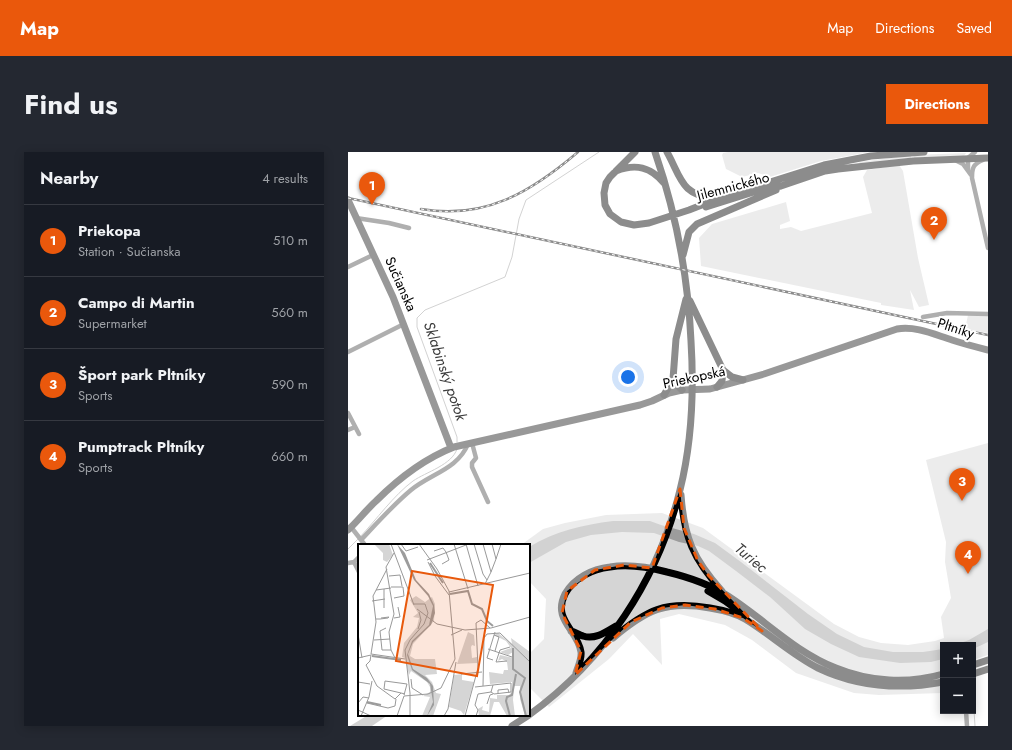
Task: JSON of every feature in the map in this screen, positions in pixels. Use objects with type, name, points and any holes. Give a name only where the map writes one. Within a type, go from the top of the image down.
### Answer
[{"type":"main road","points":[[635,152],[614,172],[606,184],[604,199],[610,214],[621,222],[630,225],[642,225],[689,210]]},
{"type":"main road","points":[[601,648],[618,625],[644,584],[662,547],[672,520],[686,457],[692,398],[688,295],[683,258],[676,226],[655,152]]},
{"type":"main road","points":[[667,152],[680,178],[688,189],[699,196],[717,198]]},
{"type":"main road","name":"Jilemnického","points":[[689,210],[717,198],[840,161],[871,156],[924,152]]},
{"type":"main road","name":"Jilemnického","points":[[689,210],[694,210],[760,190],[781,186],[825,171],[899,162],[952,158],[988,158]]},
{"type":"main road","points":[[614,172],[631,167],[647,169],[657,174],[665,184]]},
{"type":"main road","points":[[683,258],[689,232],[697,224],[774,191],[781,186]]},
{"type":"main road","points":[[688,295],[723,370],[732,377],[743,380]]},
{"type":"main road","points":[[664,395],[673,378],[676,339],[682,312],[688,295]]},
{"type":"main road","points":[[717,387],[722,382],[723,370]]},
{"type":"main road","points":[[673,378],[682,390]]},
{"type":"main road","points":[[680,489],[682,514],[686,535],[694,554],[709,576],[728,596],[800,650],[822,662],[844,671],[873,678],[898,680],[921,679],[940,675]]},
{"type":"main road","points":[[575,675],[580,661],[581,651],[563,618],[562,606],[564,596],[572,585],[586,574],[595,570],[614,566],[633,566],[658,569],[700,582],[728,596]]},
{"type":"main road","points":[[691,580],[725,601],[762,631]]},
{"type":"main road","points":[[530,714],[546,702],[601,648],[631,622],[650,612],[673,606],[699,606],[726,612],[743,618],[808,662],[842,677],[870,684],[891,687],[940,683]]},
{"type":"main road","points":[[571,631],[583,636],[591,637],[604,634],[618,625]]},
{"type":"main road","points":[[976,664],[988,660]]},
{"type":"main road","points":[[976,673],[986,670]]},
{"type":"main road","points":[[974,678],[986,670]]},
{"type":"main road","points":[[512,726],[527,716]]},
{"type":"street","points":[[968,170],[968,158],[975,152]]},
{"type":"street","points":[[952,158],[963,164],[972,178],[988,248]]},
{"type":"street","name":"Jilemnického","points":[[972,178],[973,166],[977,162],[988,158]]},
{"type":"street","name":"Sučianska","points":[[348,200],[404,324],[452,448]]},
{"type":"street","points":[[353,213],[409,228]]},
{"type":"street","points":[[348,267],[373,255]]},
{"type":"street","points":[[923,317],[947,314],[988,314]]},
{"type":"street","points":[[348,352],[404,324]]},
{"type":"street","name":"Priekopská","points":[[350,528],[375,501],[402,478],[428,460],[452,448],[640,405],[664,395],[682,390],[703,390],[717,387],[788,366],[890,330],[907,328],[917,329]]},
{"type":"street","name":"Pltníky","points":[[917,329],[964,345],[988,350]]},
{"type":"street","points":[[348,413],[359,434]]},
{"type":"street","points":[[348,430],[355,427]]},
{"type":"street","points":[[361,540],[412,489],[451,466],[458,460],[468,444],[476,458],[472,463],[472,467],[488,502]]},
{"type":"street","points":[[350,528],[357,534],[364,544]]},
{"type":"street","points":[[348,563],[354,562],[358,558]]},
{"type":"street","points":[[354,562],[358,570]]},
{"type":"street","points":[[966,714],[967,725]]},
{"type":"highlighted area","points":[[680,489],[684,528],[698,561],[709,576],[762,631],[743,618],[715,609],[685,605],[662,608],[631,622],[575,675],[581,651],[562,613],[567,591],[595,570],[624,565],[652,568]]},
{"type":"shaded area","points":[[870,152],[821,161],[770,177],[758,173],[742,177],[726,169],[722,155],[723,153]]},
{"type":"shaded area","points":[[966,153],[964,156],[914,158],[913,155]]},
{"type":"shaded area","points":[[911,155],[911,158],[857,164],[860,162]]},
{"type":"shaded area","points":[[899,165],[903,171],[918,258],[929,305],[919,307],[910,290],[914,310],[881,305],[881,303],[701,266],[699,238],[712,224],[786,202],[790,221],[780,225],[780,229],[791,227],[801,231],[872,213],[863,177],[867,170]]},
{"type":"shaded area","points":[[968,315],[988,315],[988,333],[965,329]]},
{"type":"shaded area","points":[[988,443],[988,655],[976,659],[976,642],[940,642],[940,693],[879,695],[854,693],[796,673],[752,640],[725,625],[679,614],[660,619],[662,665],[633,634],[609,659],[549,707],[530,688],[530,653],[544,639],[546,599],[530,582],[530,544],[522,544],[543,529],[606,515],[662,513],[703,528],[834,624],[859,637],[881,643],[908,645],[935,641],[944,638],[941,617],[951,598],[945,562],[946,542],[926,460]]},
{"type":"shaded area","points":[[613,521],[650,521],[694,534],[715,543],[808,614],[837,634],[864,647],[893,652],[923,652],[940,649],[940,660],[931,662],[900,663],[859,657],[831,644],[805,629],[770,597],[709,551],[698,546],[679,542],[654,533],[622,532],[591,535],[566,542],[530,562],[530,546],[539,541],[591,524]]},
{"type":"shaded area","points":[[988,629],[988,642],[976,648],[976,642],[963,642]]},
{"type":"shaded area","points":[[366,716],[387,716],[372,726],[350,726]]},
{"type":"waterway","name":"Sklabinský potok","points":[[457,442],[457,437],[417,327],[417,318],[425,310],[505,277],[512,257],[519,219],[526,200],[599,152]]},
{"type":"waterway","name":"Sklabinský potok","points":[[360,537],[392,500],[406,487],[413,481],[444,464],[454,455],[457,449]]},
{"type":"waterway","name":"Sklabinský potok","points":[[348,549],[358,539]]},
{"type":"waterway","points":[[974,714],[975,726]]},
{"type":"railway","points":[[421,209],[444,211],[466,210],[506,200],[525,191],[578,152]]},
{"type":"railway","points":[[348,198],[988,335]]},
{"type":"place","name":"Priekopa","points":[[372,205]]},
{"type":"place","name":"Campo di Martin","points":[[934,240]]},
{"type":"place","name":"Šport park Pltníky","points":[[962,501]]},
{"type":"place","name":"Pumptrack Pltníky","points":[[968,574]]},
{"type":"water label","name":"Turiec","points":[[751,558]]}]
